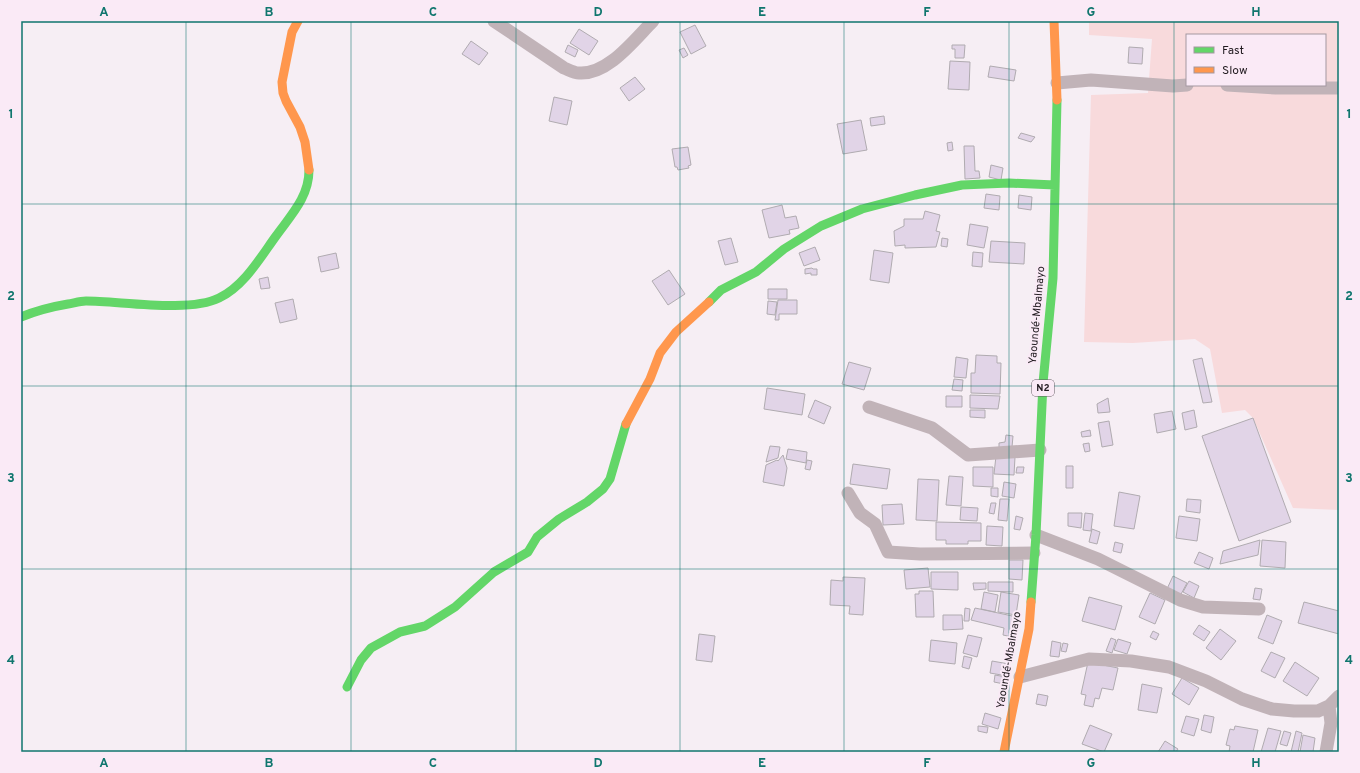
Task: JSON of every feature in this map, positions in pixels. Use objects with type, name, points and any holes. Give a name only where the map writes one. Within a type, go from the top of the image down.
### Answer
[{"type":"main road","points":[[21,317],[41,309],[84,301],[172,305],[196,304],[218,299],[231,291],[241,282],[254,267],[304,196],[309,180],[309,166],[300,127],[284,97],[282,82],[292,32],[298,21]]},
{"type":"main road","name":"Yaoundé-Mbalmayo","points":[[1004,752],[1020,677],[1028,630],[1036,535],[1043,382],[1053,278],[1056,84],[1054,21]]},
{"type":"main road","points":[[347,687],[361,660],[371,648],[400,632],[425,626],[454,607],[494,572],[528,552],[537,537],[559,519],[587,502],[603,489],[610,479],[624,427],[650,379],[660,353],[676,332],[721,290],[756,272],[784,249],[820,226],[862,209],[915,195],[962,185],[1009,183],[1055,185]]},
{"type":"street","points":[[494,21],[564,68],[577,73],[587,73],[604,67],[624,51],[653,21]]},
{"type":"street","points":[[1056,84],[1091,80],[1173,86],[1186,85]]},
{"type":"street","points":[[1243,86],[1276,88],[1339,88]]},
{"type":"street","points":[[869,407],[932,428],[968,455],[1040,450]]},
{"type":"street","points":[[848,493],[860,513],[875,524],[888,552],[920,554],[1034,553]]},
{"type":"street","points":[[1036,535],[1098,559],[1180,600],[1203,607],[1259,609]]},
{"type":"street","points":[[1020,677],[1089,659],[1130,662],[1169,668],[1206,681],[1242,699],[1272,709],[1318,711],[1329,706],[1339,696]]},
{"type":"street","points":[[1326,752],[1331,724],[1329,706]]},
{"type":"shaded area","points":[[1089,21],[1339,21],[1339,510],[1293,508],[1253,418],[1245,410],[1222,413],[1210,349],[1195,339],[1133,343],[1084,342],[1091,95],[1148,93],[1152,39],[1089,35]]},
{"type":"building","points":[[695,25],[706,46],[691,54],[680,32]]},
{"type":"building","points":[[579,29],[598,41],[589,55],[570,43]]},
{"type":"building","points":[[471,41],[488,53],[479,65],[462,54]]},
{"type":"building","points":[[568,45],[578,50],[575,57],[565,52]]},
{"type":"building","points":[[952,45],[965,45],[964,58],[955,58],[955,49],[952,49]]},
{"type":"building","points":[[1129,47],[1143,48],[1142,64],[1128,63]]},
{"type":"building","points":[[684,48],[688,55],[683,58],[679,50]]},
{"type":"building","points":[[950,61],[970,62],[969,90],[948,89]]},
{"type":"building","points":[[990,66],[1016,70],[1014,81],[988,77]]},
{"type":"building","points":[[635,77],[645,89],[629,101],[620,88]]},
{"type":"building","points":[[554,97],[572,101],[567,125],[549,121]]},
{"type":"building","points":[[884,116],[885,124],[871,126],[870,118]]},
{"type":"building","points":[[861,120],[867,150],[843,154],[837,124]]},
{"type":"building","points":[[1021,133],[1035,137],[1031,142],[1018,138]]},
{"type":"building","points":[[952,142],[953,150],[948,151],[947,143]]},
{"type":"building","points":[[964,146],[974,146],[975,171],[979,171],[980,178],[965,179]]},
{"type":"building","points":[[688,147],[691,165],[688,166],[689,168],[678,170],[677,167],[675,167],[672,149]]},
{"type":"building","points":[[991,165],[1003,168],[1001,180],[989,177]]},
{"type":"building","points":[[986,194],[1000,196],[999,210],[984,208]]},
{"type":"building","points":[[1019,195],[1032,197],[1031,210],[1018,208]]},
{"type":"building","points":[[782,205],[785,218],[796,216],[799,228],[789,230],[790,234],[769,238],[762,210]]},
{"type":"building","points":[[925,211],[940,215],[936,231],[940,232],[936,247],[905,248],[905,245],[895,246],[894,231],[904,226],[904,219],[923,219]]},
{"type":"building","points":[[970,224],[988,227],[984,248],[967,245]]},
{"type":"building","points":[[731,238],[738,262],[725,265],[718,241]]},
{"type":"building","points":[[942,238],[948,239],[947,247],[941,246]]},
{"type":"building","points":[[991,241],[1025,243],[1024,264],[989,262]]},
{"type":"building","points":[[815,247],[820,260],[804,266],[799,253]]},
{"type":"building","points":[[874,250],[893,253],[889,283],[870,280]]},
{"type":"building","points":[[973,252],[983,253],[982,267],[972,266]]},
{"type":"building","points":[[336,253],[339,268],[321,272],[318,257]]},
{"type":"building","points":[[805,269],[817,269],[817,275],[811,275],[811,273],[805,274]]},
{"type":"building","points":[[669,270],[685,294],[668,305],[652,281]]},
{"type":"building","points":[[268,277],[270,288],[261,289],[259,279]]},
{"type":"building","points":[[768,289],[787,289],[787,299],[768,299]]},
{"type":"building","points":[[293,299],[297,319],[280,323],[275,303]]},
{"type":"building","points":[[778,300],[797,300],[797,314],[779,314],[779,320],[775,320]]},
{"type":"building","points":[[768,301],[777,302],[775,315],[767,314]]},
{"type":"building","points":[[976,355],[997,356],[997,363],[1001,363],[1000,394],[971,393],[971,373],[975,373]]},
{"type":"building","points":[[956,357],[968,359],[966,378],[954,377]]},
{"type":"building","points":[[1202,358],[1212,402],[1203,403],[1193,360]]},
{"type":"building","points":[[849,362],[871,368],[864,390],[842,384]]},
{"type":"building","points":[[954,379],[963,380],[962,391],[952,390]]},
{"type":"building","points":[[767,388],[805,394],[802,415],[764,409]]},
{"type":"building","points":[[970,395],[1000,396],[998,409],[970,408]]},
{"type":"building","points":[[946,396],[962,396],[962,407],[946,407]]},
{"type":"building","points":[[1108,398],[1110,412],[1098,413],[1097,404]]},
{"type":"building","points":[[815,400],[831,407],[824,424],[808,417]]},
{"type":"building","points":[[970,410],[985,410],[985,418],[970,417]]},
{"type":"building","points":[[1194,410],[1197,427],[1185,430],[1182,413]]},
{"type":"building","points":[[1172,411],[1176,429],[1157,433],[1154,414]]},
{"type":"building","points":[[1253,418],[1291,522],[1239,541],[1202,436]]},
{"type":"building","points":[[1109,421],[1113,445],[1102,447],[1098,423]]},
{"type":"building","points":[[1090,430],[1091,436],[1082,437],[1081,432]]},
{"type":"building","points":[[1006,435],[1013,436],[1012,447],[999,450],[999,443],[1005,442]]},
{"type":"building","points":[[1089,443],[1090,451],[1085,452],[1083,444]]},
{"type":"building","points":[[770,446],[780,447],[778,458],[766,462]]},
{"type":"building","points":[[788,449],[807,452],[806,463],[786,459]]},
{"type":"building","points":[[783,455],[787,468],[784,486],[763,482],[766,465],[777,460],[778,461]]},
{"type":"building","points":[[996,456],[1015,457],[1014,475],[994,474]]},
{"type":"building","points":[[807,460],[812,461],[810,470],[805,469]]},
{"type":"building","points":[[853,464],[890,469],[887,489],[850,484]]},
{"type":"building","points":[[1066,466],[1073,466],[1073,488],[1066,488]]},
{"type":"building","points":[[973,467],[993,467],[993,487],[973,486]]},
{"type":"building","points":[[1017,467],[1024,467],[1023,473],[1016,473]]},
{"type":"building","points":[[949,476],[963,477],[961,506],[946,505]]},
{"type":"building","points":[[918,479],[939,480],[937,521],[916,520]]},
{"type":"building","points":[[1004,482],[1016,484],[1014,498],[1002,496]]},
{"type":"building","points":[[991,488],[998,488],[998,497],[991,496]]},
{"type":"building","points":[[1119,492],[1140,496],[1134,529],[1114,526]]},
{"type":"building","points":[[1000,499],[1009,499],[1007,521],[998,520]]},
{"type":"building","points":[[1187,499],[1201,500],[1200,513],[1186,511]]},
{"type":"building","points":[[991,503],[996,503],[994,514],[989,513]]},
{"type":"building","points":[[902,504],[904,524],[883,525],[882,505]]},
{"type":"building","points":[[961,507],[978,508],[977,521],[960,520]]},
{"type":"building","points":[[1068,513],[1082,513],[1081,528],[1068,526]]},
{"type":"building","points":[[1085,513],[1093,514],[1091,531],[1083,530]]},
{"type":"building","points":[[1016,516],[1023,518],[1020,530],[1014,529]]},
{"type":"building","points":[[1179,516],[1200,519],[1197,541],[1176,538]]},
{"type":"building","points":[[936,522],[981,523],[981,541],[968,541],[968,544],[946,544],[946,540],[936,540]]},
{"type":"building","points":[[987,526],[1003,527],[1002,546],[986,545]]},
{"type":"building","points":[[1092,529],[1100,532],[1097,544],[1089,542]]},
{"type":"building","points":[[1260,540],[1258,555],[1220,564],[1223,551]]},
{"type":"building","points":[[1262,540],[1286,542],[1285,568],[1260,566]]},
{"type":"building","points":[[1115,542],[1123,544],[1121,553],[1113,551]]},
{"type":"building","points":[[1199,552],[1213,558],[1209,569],[1194,563]]},
{"type":"building","points":[[1009,560],[1023,560],[1022,580],[1009,579]]},
{"type":"building","points":[[928,568],[930,587],[906,589],[904,570]]},
{"type":"building","points":[[931,572],[958,572],[958,590],[931,589]]},
{"type":"building","points":[[1173,576],[1187,583],[1179,598],[1166,591]]},
{"type":"building","points":[[843,577],[865,578],[863,615],[849,614],[850,606],[830,605],[831,580],[843,581]]},
{"type":"building","points":[[1189,581],[1199,586],[1194,598],[1183,592]]},
{"type":"building","points":[[988,582],[1013,582],[1013,592],[988,591]]},
{"type":"building","points":[[973,583],[986,583],[986,589],[974,590]]},
{"type":"building","points":[[1255,588],[1262,589],[1260,600],[1253,599]]},
{"type":"building","points":[[919,591],[933,591],[934,617],[916,617],[915,594],[919,594]]},
{"type":"building","points":[[984,592],[998,595],[995,612],[981,609]]},
{"type":"building","points":[[1001,592],[1019,595],[1016,615],[998,612]]},
{"type":"building","points":[[1150,593],[1165,600],[1155,624],[1139,617]]},
{"type":"building","points":[[1089,597],[1122,606],[1115,630],[1082,621]]},
{"type":"building","points":[[1304,602],[1339,611],[1339,634],[1298,623]]},
{"type":"building","points":[[965,608],[970,609],[969,621],[964,621]]},
{"type":"building","points":[[975,608],[1017,617],[1012,637],[1003,635],[1004,628],[971,620]]},
{"type":"building","points":[[943,615],[962,615],[963,629],[943,630]]},
{"type":"building","points":[[1267,615],[1282,621],[1273,644],[1258,638]]},
{"type":"building","points":[[1199,625],[1210,632],[1204,641],[1193,634]]},
{"type":"building","points":[[1220,629],[1236,641],[1221,660],[1206,648]]},
{"type":"building","points":[[1153,631],[1159,634],[1156,640],[1150,637]]},
{"type":"building","points":[[699,634],[715,636],[712,662],[696,660]]},
{"type":"building","points":[[968,635],[982,638],[977,657],[963,653]]},
{"type":"building","points":[[1111,638],[1116,640],[1112,653],[1106,651]]},
{"type":"building","points":[[1118,639],[1131,643],[1127,654],[1114,650]]},
{"type":"building","points":[[931,640],[957,643],[955,664],[929,661]]},
{"type":"building","points":[[1052,641],[1061,643],[1059,657],[1050,656]]},
{"type":"building","points":[[1063,643],[1068,644],[1066,652],[1061,651]]},
{"type":"building","points":[[1271,652],[1285,658],[1275,678],[1261,671]]},
{"type":"building","points":[[964,656],[972,658],[969,669],[962,667]]},
{"type":"building","points":[[992,661],[1009,664],[1007,676],[990,673]]},
{"type":"building","points":[[1088,662],[1118,668],[1113,690],[1102,688],[1099,699],[1095,698],[1093,707],[1084,705],[1086,695],[1081,694]]},
{"type":"building","points":[[1295,662],[1319,678],[1307,696],[1283,681]]},
{"type":"building","points":[[995,675],[1006,677],[1004,684],[994,682]]},
{"type":"building","points":[[1182,678],[1199,688],[1189,705],[1172,694]]},
{"type":"building","points":[[1142,684],[1162,688],[1157,713],[1138,710]]},
{"type":"building","points":[[1038,694],[1048,696],[1046,706],[1036,704]]},
{"type":"building","points":[[985,713],[1001,718],[998,729],[982,724]]},
{"type":"building","points":[[1204,715],[1214,717],[1211,733],[1201,730]]},
{"type":"building","points":[[1186,716],[1199,719],[1194,736],[1181,732]]},
{"type":"building","points":[[1090,725],[1112,734],[1104,752],[1082,744]]},
{"type":"building","points":[[978,726],[988,727],[987,733],[978,731]]},
{"type":"building","points":[[1235,726],[1258,730],[1253,752],[1229,752],[1230,746],[1226,745],[1230,729],[1234,730]]},
{"type":"building","points":[[1268,728],[1281,731],[1275,752],[1261,752]]},
{"type":"building","points":[[1284,731],[1291,733],[1287,746],[1280,744]]},
{"type":"building","points":[[1296,731],[1302,733],[1298,752],[1291,752]]},
{"type":"building","points":[[1303,735],[1315,738],[1313,752],[1300,752]]},
{"type":"building","points":[[1165,741],[1178,749],[1176,752],[1158,752]]},
{"type":"traffic: fast","points":[[1031,602],[1036,535],[1043,383],[1053,278],[1057,100]]},
{"type":"traffic: fast","points":[[21,317],[33,312],[84,301],[173,306],[190,305],[219,298],[228,293],[251,271],[293,213],[306,189],[309,170]]},
{"type":"traffic: fast","points":[[709,302],[721,290],[756,272],[784,249],[821,226],[862,209],[915,195],[962,185],[1009,183],[1055,185]]},
{"type":"traffic: fast","points":[[347,687],[361,660],[371,648],[400,632],[425,626],[455,607],[494,572],[528,552],[537,537],[559,519],[587,502],[603,489],[610,479],[626,424]]},
{"type":"traffic: slow","points":[[298,21],[292,32],[282,82],[283,93],[286,101],[300,127],[305,142],[309,170]]},
{"type":"traffic: slow","points":[[1054,21],[1057,100]]},
{"type":"traffic: slow","points":[[626,424],[650,379],[660,353],[676,332],[709,302]]},
{"type":"traffic: slow","points":[[1004,752],[1029,629],[1031,602]]}]
